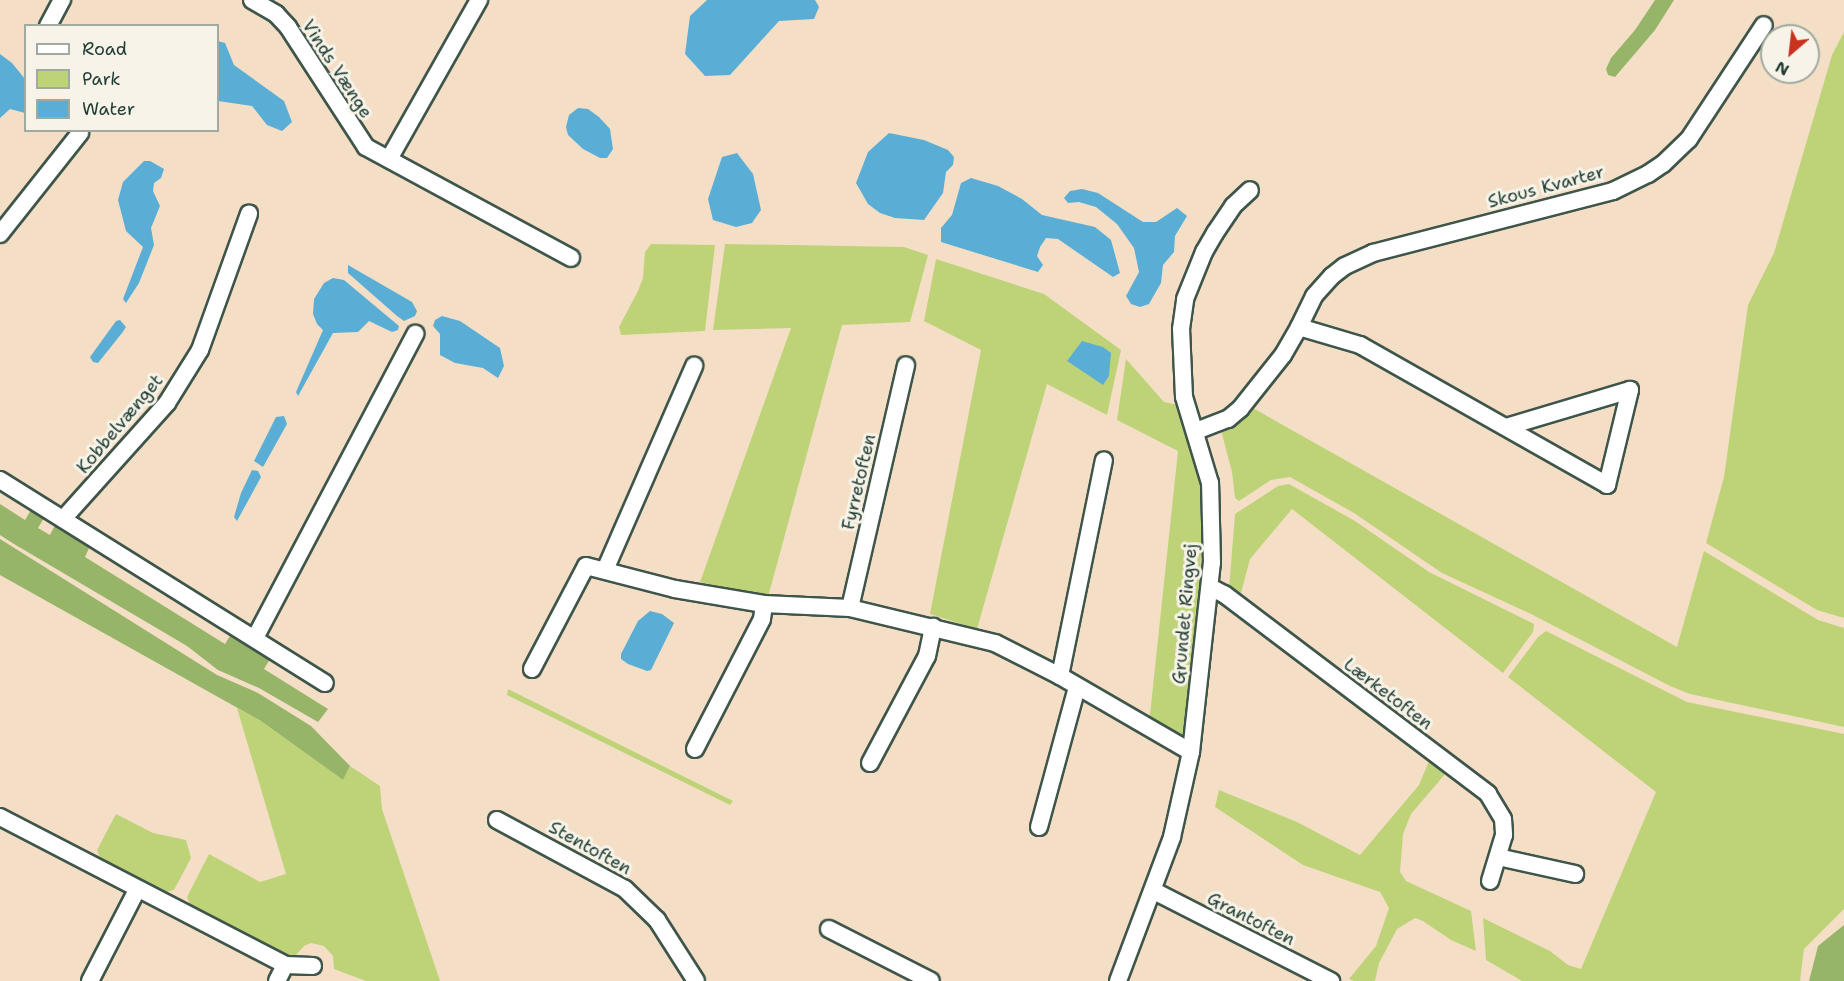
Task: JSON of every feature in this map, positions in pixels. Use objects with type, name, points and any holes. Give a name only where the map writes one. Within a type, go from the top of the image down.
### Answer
[{"type":"street","points":[[49,24],[62,0]]},
{"type":"street","name":"Vinds Vænge","points":[[252,0],[276,14],[288,27],[356,135],[366,147],[571,258]]},
{"type":"street","points":[[388,159],[479,0]]},
{"type":"street","name":"Skous Kvarter","points":[[1196,431],[1228,419],[1239,410],[1283,355],[1314,296],[1345,266],[1373,253],[1613,191],[1663,164],[1689,139],[1760,31]]},
{"type":"street","points":[[0,234],[80,133]]},
{"type":"street","name":"Grundet Ringvej","points":[[1118,981],[1154,891],[1172,837],[1191,752],[1210,587],[1212,563],[1210,483],[1184,397],[1182,379],[1181,329],[1185,299],[1204,252],[1215,233],[1233,206],[1250,190]]},
{"type":"street","name":"Kobbelvænget","points":[[63,519],[167,403],[200,350],[249,214]]},
{"type":"street","points":[[1299,327],[1360,345],[1607,485],[1630,390],[1506,427]]},
{"type":"street","points":[[255,638],[415,334]]},
{"type":"street","points":[[605,570],[694,366]]},
{"type":"street","name":"Fyrretoften","points":[[850,608],[906,366]]},
{"type":"street","points":[[1060,676],[1104,460]]},
{"type":"street","points":[[0,480],[325,683]]},
{"type":"street","points":[[532,669],[586,566],[675,589],[764,604],[850,608],[995,643],[1060,676],[1191,752]]},
{"type":"street","name":"Lærketoften","points":[[1210,587],[1224,594],[1488,794],[1503,819],[1504,835],[1490,881]]},
{"type":"street","points":[[695,749],[762,619],[764,604]]},
{"type":"street","points":[[870,763],[927,656],[933,627]]},
{"type":"street","points":[[1039,827],[1077,687]]},
{"type":"street","points":[[0,817],[285,965],[313,966]]},
{"type":"street","name":"Stentoften","points":[[497,820],[625,889],[657,920],[696,981]]},
{"type":"street","points":[[1498,857],[1575,874]]},
{"type":"street","points":[[90,981],[137,890]]},
{"type":"street","name":"Grantoften","points":[[1154,891],[1331,981]]},
{"type":"street","points":[[829,929],[931,981]]},
{"type":"street","points":[[277,981],[285,965]]},
{"type":"green space","points":[[1655,0],[1674,0],[1655,30],[1615,77],[1608,75],[1606,69],[1611,58],[1635,30]]},
{"type":"green space","points":[[1844,32],[1844,618],[1817,610],[1706,543],[1724,477],[1748,305],[1774,253],[1832,55]]},
{"type":"green space","points":[[651,244],[715,245],[705,331],[621,335],[619,327],[638,291],[643,278],[645,252]]},
{"type":"green space","points":[[725,244],[904,247],[928,255],[910,322],[842,325],[768,597],[700,582],[791,328],[713,330]]},
{"type":"green space","points":[[936,259],[1044,294],[1121,350],[1107,415],[1047,384],[977,629],[930,614],[981,350],[924,321]]},
{"type":"green space","points":[[1126,359],[1164,402],[1178,405],[1198,467],[1203,499],[1199,610],[1183,735],[1175,737],[1149,724],[1178,451],[1117,420]]},
{"type":"green space","points":[[1251,407],[1677,647],[1704,551],[1818,620],[1844,628],[1844,727],[1690,694],[1670,686],[1531,614],[1442,573],[1354,513],[1290,477],[1271,480],[1239,501],[1235,498],[1232,472],[1221,430],[1233,425]]},
{"type":"green space","points":[[1289,484],[1355,521],[1429,572],[1534,624],[1533,632],[1503,673],[1292,509],[1250,559],[1241,593],[1229,589],[1235,514],[1278,486]]},
{"type":"green space","points":[[0,504],[25,520],[31,510],[44,518],[38,528],[50,535],[54,527],[58,527],[90,546],[85,557],[225,644],[231,634],[270,659],[264,669],[328,709],[318,722],[259,688],[218,670],[187,646],[14,544],[0,535]]},
{"type":"green space","points":[[0,539],[217,675],[258,693],[311,726],[350,766],[343,780],[261,721],[0,575]]},
{"type":"green space","points":[[1546,631],[1687,702],[1844,734],[1844,909],[1804,949],[1800,981],[1522,981],[1486,960],[1483,918],[1550,951],[1568,965],[1581,969],[1656,792],[1508,677],[1538,637]]},
{"type":"green space","points":[[508,689],[733,801],[730,805],[507,695]]},
{"type":"green space","points":[[237,708],[261,721],[343,780],[350,766],[380,786],[382,809],[440,981],[366,981],[334,969],[333,956],[324,946],[311,943],[304,946],[295,956],[289,957],[191,907],[187,897],[209,854],[260,882],[286,874]]},
{"type":"green space","points":[[1429,761],[1446,773],[1411,814],[1403,834],[1400,872],[1406,881],[1471,911],[1476,951],[1451,940],[1415,918],[1397,929],[1379,963],[1375,981],[1354,981],[1349,979],[1376,946],[1389,908],[1380,892],[1303,865],[1215,807],[1219,790],[1297,822],[1360,855],[1419,785]]},
{"type":"green space","points":[[116,814],[153,833],[186,840],[191,858],[174,890],[162,893],[101,861],[97,850]]},
{"type":"green space","points":[[1844,925],[1844,981],[1809,981],[1818,946]]},
{"type":"water","points":[[707,0],[815,0],[819,7],[814,19],[779,21],[730,75],[705,76],[685,54],[690,16]]},
{"type":"water","points":[[219,41],[225,43],[234,65],[284,101],[292,122],[282,131],[267,125],[252,106],[219,101]]},
{"type":"water","points":[[0,54],[12,63],[24,78],[24,113],[10,109],[0,118]]},
{"type":"water","points":[[578,108],[588,109],[610,129],[613,149],[607,158],[600,158],[583,149],[568,135],[566,127],[569,115]]},
{"type":"water","points":[[889,133],[924,140],[948,150],[954,157],[953,165],[946,172],[943,193],[924,220],[895,218],[880,213],[868,204],[856,183],[868,152]]},
{"type":"water","points":[[737,153],[753,174],[761,210],[752,223],[736,227],[713,220],[708,199],[722,157]]},
{"type":"water","points":[[144,161],[150,161],[164,169],[161,178],[154,183],[153,191],[160,206],[151,228],[154,245],[139,283],[126,303],[123,299],[143,247],[126,231],[118,200],[123,182]]},
{"type":"water","points":[[971,178],[998,186],[1022,199],[1042,215],[1095,227],[1111,240],[1120,273],[1113,277],[1058,239],[1046,238],[1040,247],[1037,256],[1043,265],[1038,272],[941,242],[941,228],[952,215],[961,183]]},
{"type":"water","points":[[1082,189],[1098,193],[1143,222],[1156,222],[1177,208],[1187,216],[1175,236],[1174,252],[1163,265],[1161,283],[1149,304],[1140,307],[1131,304],[1126,296],[1139,272],[1134,248],[1117,224],[1096,207],[1079,202],[1068,203],[1064,198],[1070,191]]},
{"type":"water","points":[[348,265],[412,302],[417,311],[415,316],[404,321],[397,316],[348,273]]},
{"type":"water","points":[[333,278],[344,280],[399,326],[398,330],[392,332],[369,321],[358,332],[333,333],[298,396],[296,392],[323,330],[317,324],[313,314],[314,299],[324,283]]},
{"type":"water","points":[[442,316],[460,321],[500,348],[504,366],[498,378],[483,368],[455,363],[440,355],[440,334],[433,326],[435,320]]},
{"type":"water","points":[[120,320],[126,327],[98,363],[93,362],[90,357],[116,321]]},
{"type":"water","points":[[1082,341],[1103,347],[1111,353],[1109,376],[1103,385],[1067,361]]},
{"type":"water","points":[[284,416],[287,424],[263,467],[254,461],[276,417]]},
{"type":"water","points":[[252,470],[258,471],[261,477],[237,521],[234,517],[241,493]]},
{"type":"water","points":[[650,611],[662,614],[674,623],[651,670],[647,671],[628,664],[621,659],[621,654],[638,621]]}]
